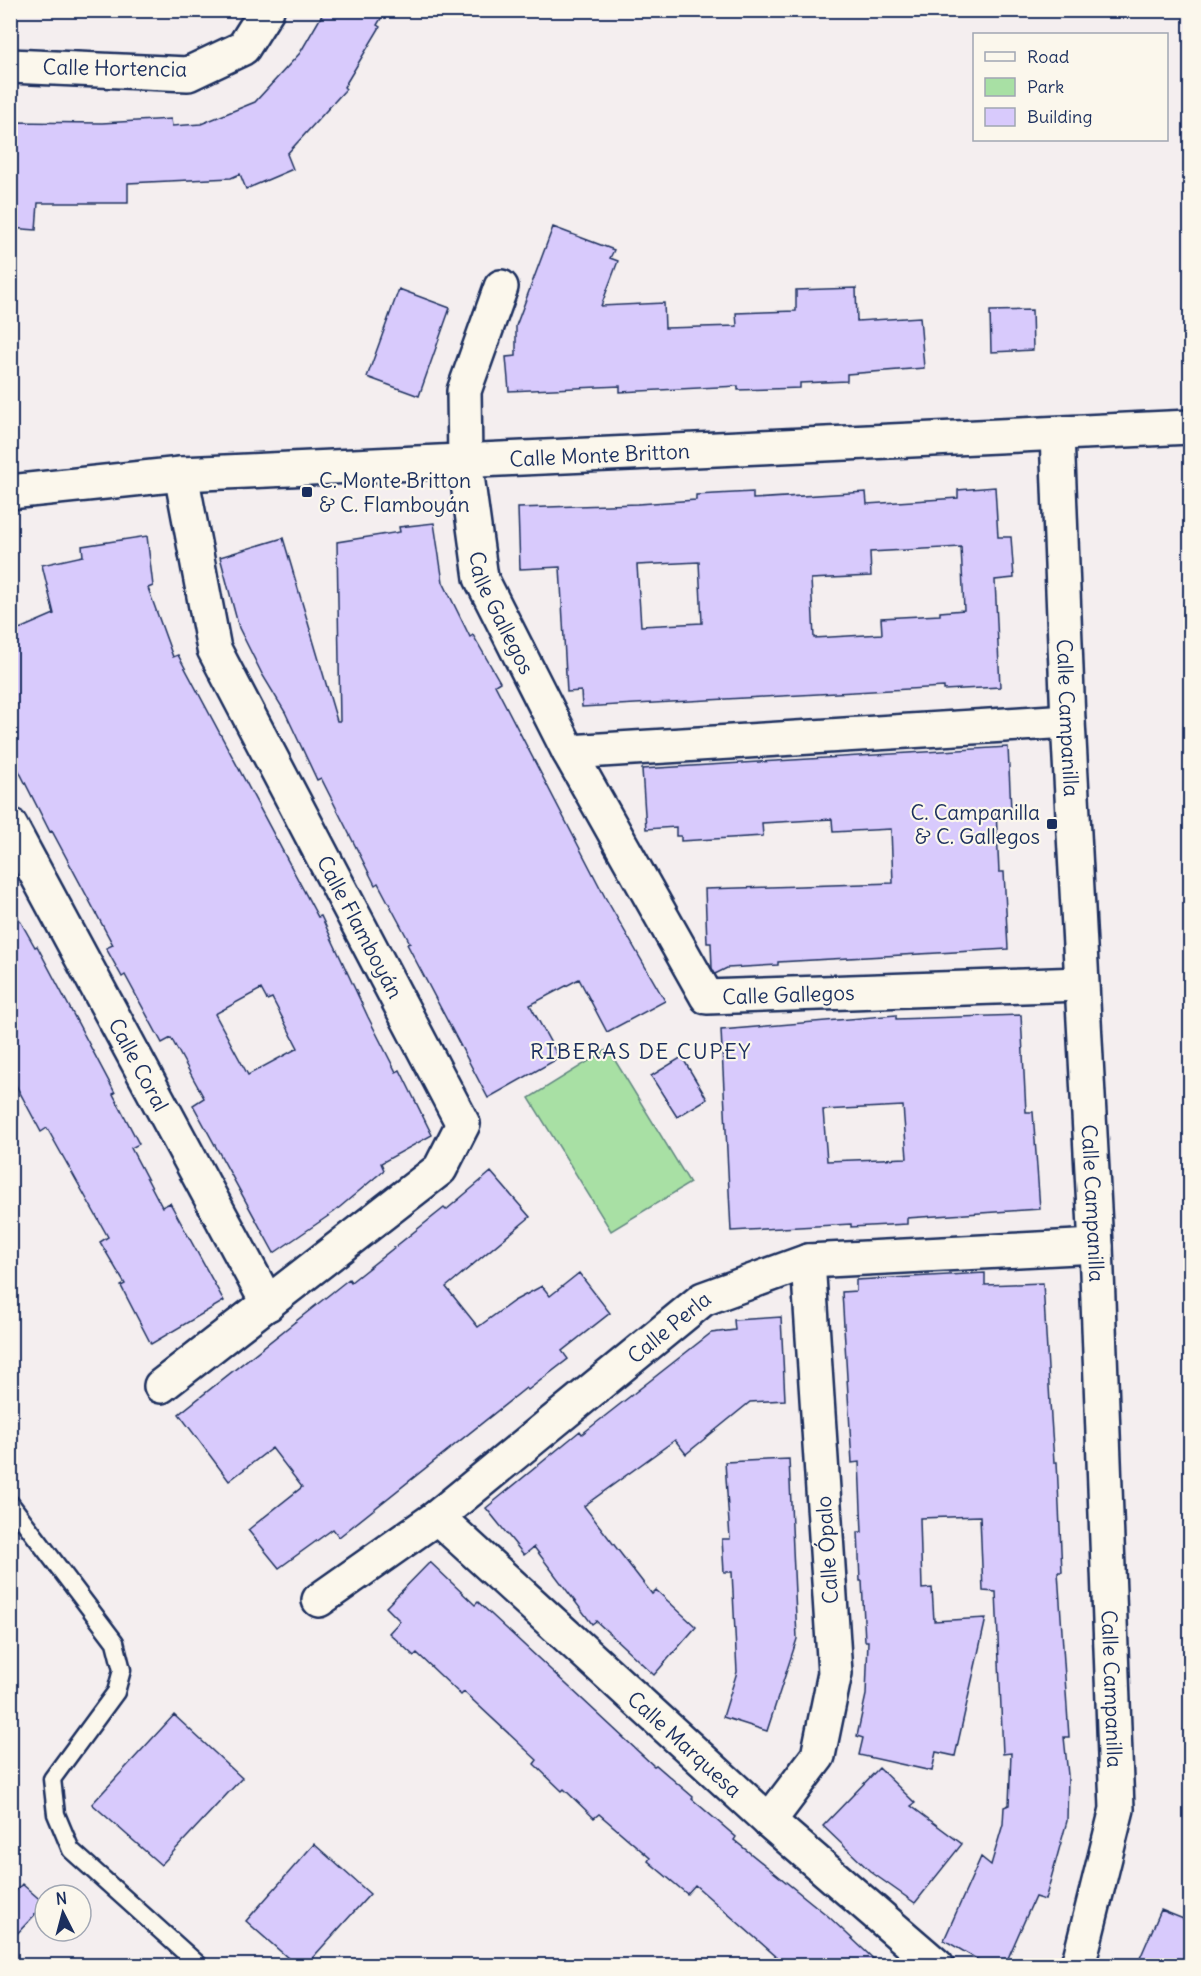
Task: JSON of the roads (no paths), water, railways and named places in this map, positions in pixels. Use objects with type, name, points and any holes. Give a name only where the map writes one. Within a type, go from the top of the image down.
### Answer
[{"type":"street","name":"Calle Hortencia","points":[[10,66],[188,74],[243,48],[267,10]]},
{"type":"street","name":"Calle Gallegos","points":[[501,287],[464,392],[465,461],[481,579],[569,752],[707,997],[1081,984]]},
{"type":"street","name":"Calle Monte Britton","points":[[10,492],[181,474],[1191,427]]},
{"type":"street","name":"Calle Campanilla","points":[[1057,434],[1068,720],[1096,1246],[1117,1809],[1080,1958],[1076,1965]]},
{"type":"street","name":"Calle Flamboyán","points":[[181,474],[214,649],[463,1125],[440,1169],[268,1304]]},
{"type":"street","points":[[569,752],[1068,720]]},
{"type":"street","name":"Calle Coral","points":[[10,825],[268,1304]]},
{"type":"street","name":"Calle Perla","points":[[319,1600],[437,1517],[703,1299],[808,1262],[1096,1246]]},
{"type":"street","name":"Calle Ópalo","points":[[769,1821],[818,1756],[835,1673],[808,1262]]},
{"type":"street","points":[[161,1386],[268,1304]]},
{"type":"street","name":"Calle Marquesa","points":[[437,1517],[769,1821],[937,1965]]},
{"type":"lane","points":[[10,1503],[115,1642],[122,1670],[116,1692],[52,1779],[56,1814],[71,1850],[200,1965]]},
{"type":"place","name":"C. Monte Britton & C. Flamboyán","points":[[307,492]]},
{"type":"place","name":"C. Campanilla & C. Gallegos","points":[[1052,824]]},
{"type":"district","name":"RIBERAS DE CUPEY","points":[[641,1051]]}]
